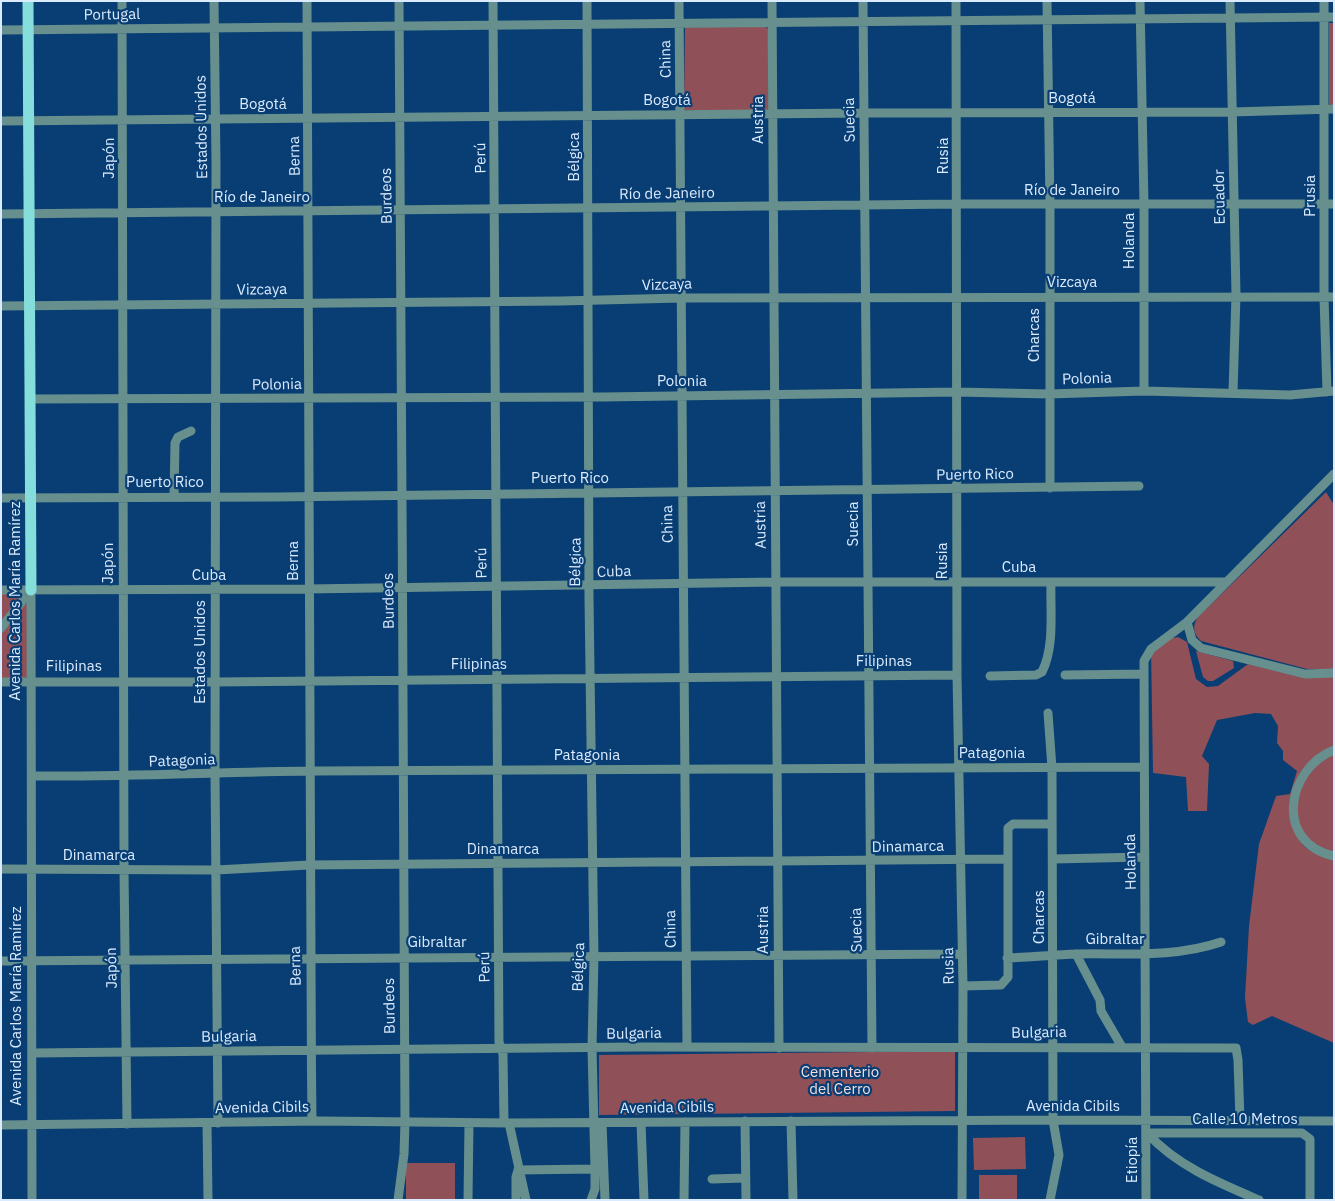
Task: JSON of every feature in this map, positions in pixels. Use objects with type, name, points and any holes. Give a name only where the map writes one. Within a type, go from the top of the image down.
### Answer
[{"type":"main road","name":"Avenida Carlos María Ramírez","points":[[28,1],[31,590]]},
{"type":"street","name":"Japón","points":[[122,1],[124,119],[124,869],[127,1124]]},
{"type":"street","name":"Estados Unidos","points":[[214,1],[216,212],[215,773],[218,1123]]},
{"type":"street","name":"Berna","points":[[307,1],[309,211],[307,496],[312,1121]]},
{"type":"street","name":"Burdeos","points":[[398,1200],[404,1154],[405,1122],[402,771],[404,680],[400,494],[402,302],[399,1]]},
{"type":"street","name":"Perú","points":[[493,1],[495,210],[494,493],[498,958],[501,1048],[507,1123],[518,1170]]},
{"type":"street","name":"Bélgica","points":[[587,1],[589,115],[588,396],[594,957],[592,1048],[597,1123]]},
{"type":"street","name":"China","points":[[679,1],[684,862],[687,1047]]},
{"type":"street","name":"Austria","points":[[772,1],[779,1048]]},
{"type":"street","name":"Suecia","points":[[863,1],[872,1048]]},
{"type":"street","name":"Rusia","points":[[956,1],[958,113],[957,675],[963,986],[962,1200]]},
{"type":"street","name":"Charcas","points":[[1047,1],[1050,206],[1050,488]]},
{"type":"street","name":"Holanda","points":[[1140,1],[1144,205],[1144,391]]},
{"type":"street","name":"Ecuador","points":[[1230,1],[1236,295],[1233,392]]},
{"type":"street","name":"Prusia","points":[[1324,1],[1330,109],[1329,205],[1324,297],[1330,392]]},
{"type":"street","name":"Portugal","points":[[1,30],[1048,19],[1140,21],[1334,17]]},
{"type":"street","name":"Bogotá","points":[[1,121],[215,118],[308,120],[589,115],[1232,112],[1330,109]]},
{"type":"street","name":"Río de Janeiro","points":[[1,214],[958,204],[1050,206],[1329,205]]},
{"type":"street","name":"Vizcaya","points":[[1,306],[588,301],[681,298],[1144,297],[1236,295],[1334,297]]},
{"type":"street","name":"Polonia","points":[[30,399],[681,396],[957,392],[1049,394],[1144,391],[1290,395],[1330,392]]},
{"type":"street","points":[[174,496],[175,443],[178,437],[191,431]]},
{"type":"street","name":"Holanda","points":[[1146,1121],[1144,661],[1149,651],[1187,622],[1334,474]]},
{"type":"street","name":"Puerto Rico","points":[[1,498],[1139,486]]},
{"type":"street","name":"Cuba","points":[[1,590],[308,590],[776,582],[1227,582]]},
{"type":"street","points":[[990,676],[1036,675],[1042,672],[1046,664],[1050,641],[1051,582]]},
{"type":"street","points":[[1,628],[31,590]]},
{"type":"street","name":"Avenida Carlos María Ramírez","points":[[31,590],[32,1200]]},
{"type":"street","points":[[1187,622],[1192,640],[1201,648],[1305,674],[1334,673]]},
{"type":"street","points":[[1065,675],[1144,674]]},
{"type":"street","name":"Filipinas","points":[[1,682],[308,682],[957,675]]},
{"type":"street","name":"Charcas","points":[[1048,713],[1052,768],[1054,1120],[1059,1155],[1050,1200]]},
{"type":"street","points":[[1334,750],[1316,760],[1306,770],[1298,787],[1294,813],[1297,831],[1305,843],[1319,852],[1334,856]]},
{"type":"street","name":"Patagonia","points":[[32,776],[124,777],[309,771],[777,767],[1143,767]]},
{"type":"street","points":[[963,986],[1004,983],[1008,977],[1006,860],[1008,828],[1013,824],[1052,824]]},
{"type":"street","points":[[1053,859],[1144,858]]},
{"type":"street","name":"Dinamarca","points":[[1,869],[216,870],[309,866],[1006,860]]},
{"type":"street","name":"Gibraltar","points":[[1008,958],[1076,954],[1146,954],[1197,950],[1221,942]]},
{"type":"street","name":"Gibraltar","points":[[1,961],[962,954]]},
{"type":"street","points":[[1076,954],[1100,1000],[1101,1011],[1122,1047]]},
{"type":"street","name":"Bulgaria","points":[[32,1053],[405,1048],[962,1048],[1054,1046],[1236,1048],[1240,1121]]},
{"type":"street","name":"Avenida Cibils","points":[[1,1125],[312,1121],[641,1123],[1054,1120],[1334,1121]]},
{"type":"street","points":[[745,1121],[746,1200]]},
{"type":"street","points":[[791,1121],[793,1200]]},
{"type":"street","name":"Etiopía","points":[[1146,1121],[1146,1200]]},
{"type":"street","points":[[684,1200],[685,1122]]},
{"type":"street","points":[[207,1123],[208,1200]]},
{"type":"street","points":[[468,1200],[469,1123]]},
{"type":"street","points":[[591,1200],[595,1189],[597,1123]]},
{"type":"street","points":[[597,1123],[605,1200]]},
{"type":"street","points":[[641,1123],[644,1200]]},
{"type":"street","points":[[1147,1133],[1164,1150],[1187,1166],[1259,1200]]},
{"type":"street","name":"Calle 10 Metros","points":[[1147,1133],[1302,1133],[1310,1139],[1310,1200]]},
{"type":"street","points":[[518,1170],[595,1169]]},
{"type":"street","points":[[516,1200],[516,1177],[518,1170]]},
{"type":"street","points":[[518,1170],[526,1200]]},
{"type":"street","points":[[712,1179],[745,1178]]},
{"type":"green space","points":[[1329,23],[1334,23],[1334,106],[1329,104]]},
{"type":"green space","points":[[764,26],[768,29],[769,108],[767,110],[684,110],[685,27]]},
{"type":"green space","points":[[1326,492],[1334,505],[1334,669],[1307,669],[1201,641],[1196,636],[1194,630],[1198,617]]},
{"type":"green space","points":[[1,592],[19,593],[21,595],[1,622]]},
{"type":"green space","points":[[24,604],[27,604],[28,676],[24,679],[1,679],[1,633]]},
{"type":"green space","points":[[1178,637],[1187,642],[1196,679],[1207,687],[1218,686],[1248,664],[1301,677],[1334,677],[1334,748],[1300,774],[1295,816],[1299,839],[1306,847],[1317,854],[1334,858],[1334,1043],[1272,1016],[1253,1025],[1248,1022],[1245,998],[1249,926],[1259,844],[1276,796],[1290,794],[1297,771],[1283,760],[1283,751],[1277,743],[1278,726],[1271,714],[1255,713],[1217,720],[1202,756],[1209,764],[1207,811],[1188,811],[1186,777],[1153,773],[1151,648]]},
{"type":"green space","points":[[1196,651],[1233,661],[1234,668],[1213,681],[1208,681],[1203,677]]},
{"type":"green space","points":[[1334,753],[1334,855],[1316,847],[1302,834],[1297,819],[1297,799],[1306,773],[1313,765]]},
{"type":"green space","name":"Cementerio del Cerro","points":[[955,1051],[955,1111],[599,1115],[599,1055]]},
{"type":"green space","points":[[1025,1137],[1026,1169],[974,1170],[973,1138]]},
{"type":"green space","points":[[406,1163],[455,1163],[455,1200],[406,1200]]},
{"type":"green space","points":[[979,1175],[1017,1175],[1017,1200],[979,1200]]}]
